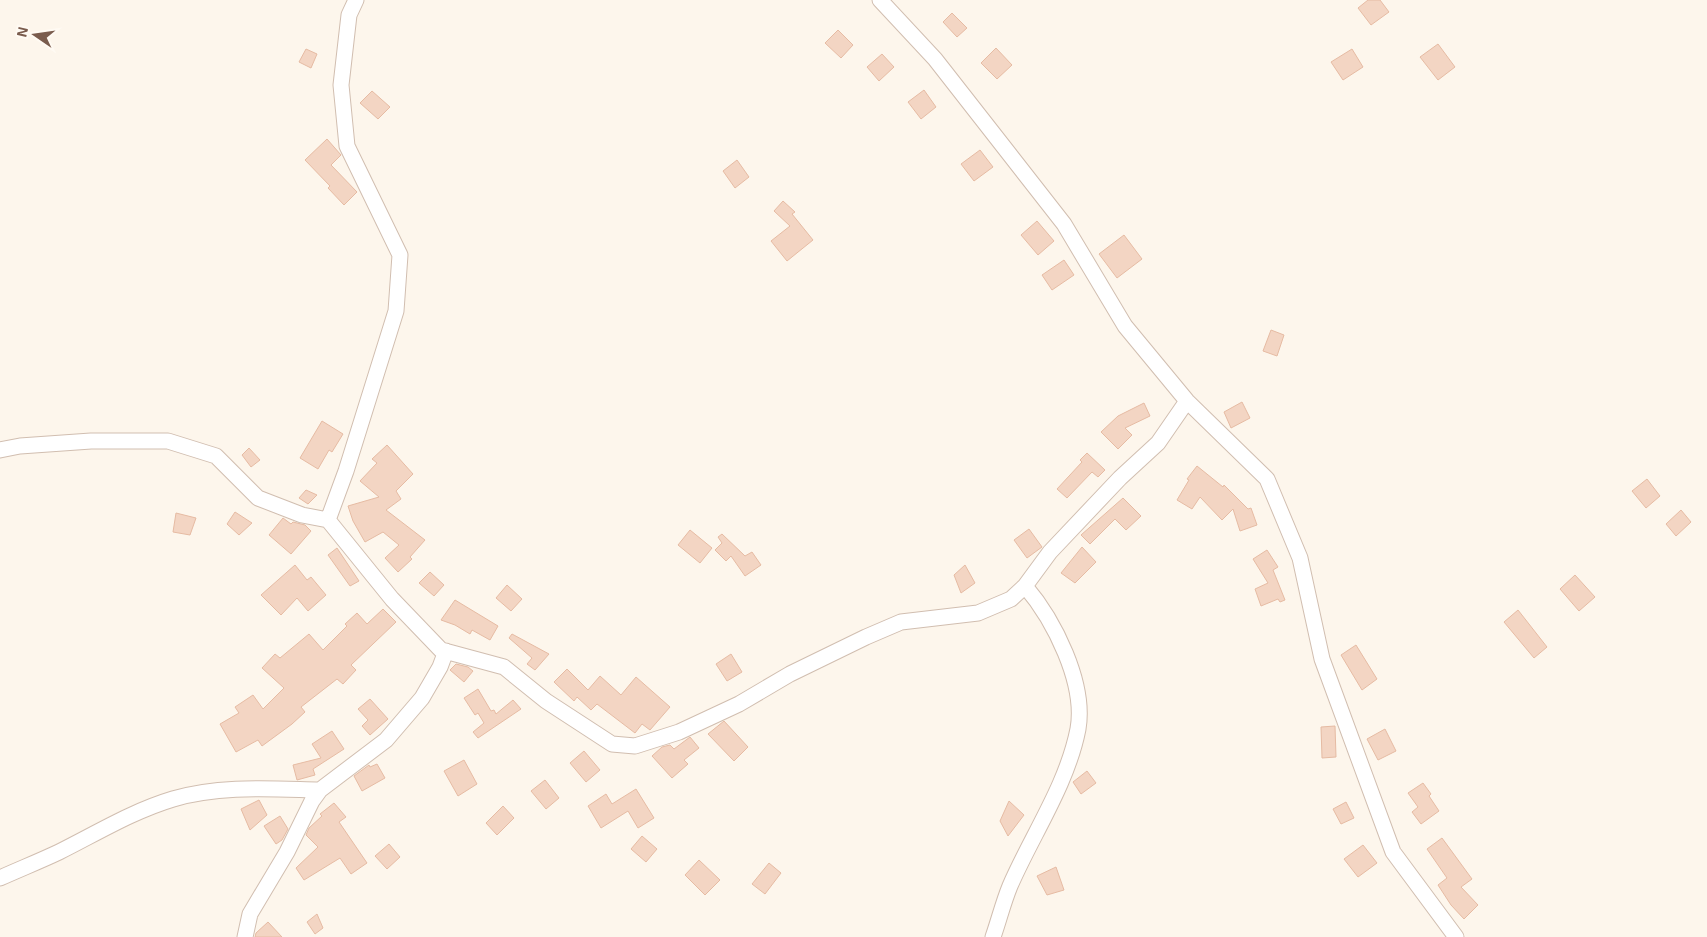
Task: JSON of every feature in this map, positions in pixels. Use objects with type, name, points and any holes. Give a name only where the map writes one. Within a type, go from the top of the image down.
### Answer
[{"type":"street","points":[[328,520],[346,471],[396,311],[400,255],[347,146],[341,84],[349,16],[356,0]]},
{"type":"street","points":[[880,0],[935,59],[1064,224],[1125,326],[1187,401],[1267,479],[1300,558],[1322,659],[1393,852],[1456,937]]},
{"type":"street","points":[[0,450],[20,446],[91,441],[168,441],[216,456],[258,498],[302,515],[328,520],[392,599],[441,650],[504,667],[546,701],[612,744],[635,746],[679,732],[739,704],[790,674],[866,636],[901,622],[978,613],[1011,599],[1025,586],[1050,552],[1120,478],[1158,442],[1187,401]]},
{"type":"street","points":[[993,937],[1010,888],[1058,790],[1078,728],[1078,698],[1066,652],[1043,608],[1025,586]]},
{"type":"street","points":[[245,937],[250,914],[287,852],[312,801],[320,790],[386,740],[422,698],[446,651]]},
{"type":"street","points":[[0,878],[59,852],[127,817],[174,799],[214,792],[252,789],[320,790]]},
{"type":"building","points":[[1368,0],[1380,0],[1389,12],[1371,25],[1358,8]]},
{"type":"building","points":[[952,13],[967,28],[957,37],[943,22]]},
{"type":"building","points":[[838,30],[853,45],[841,58],[825,43]]},
{"type":"building","points":[[1438,44],[1455,67],[1438,80],[1420,57]]},
{"type":"building","points":[[996,48],[1012,65],[997,79],[981,63]]},
{"type":"building","points":[[306,49],[317,54],[311,68],[299,62]]},
{"type":"building","points":[[1352,49],[1363,67],[1343,80],[1331,62]]},
{"type":"building","points":[[882,54],[894,67],[879,81],[867,67]]},
{"type":"building","points":[[924,90],[936,107],[921,119],[908,102]]},
{"type":"building","points":[[372,91],[390,107],[378,119],[360,103]]},
{"type":"building","points":[[327,139],[341,155],[331,165],[357,192],[344,205],[328,188],[330,186],[305,160]]},
{"type":"building","points":[[980,150],[993,167],[974,181],[961,164]]},
{"type":"building","points":[[737,160],[749,177],[735,188],[723,171]]},
{"type":"building","points":[[783,201],[795,212],[792,214],[813,240],[787,261],[771,241],[790,226],[774,211]]},
{"type":"building","points":[[1037,221],[1054,241],[1038,255],[1021,235]]},
{"type":"building","points":[[1124,235],[1142,259],[1117,278],[1099,254]]},
{"type":"building","points":[[1064,260],[1074,275],[1052,290],[1042,275]]},
{"type":"building","points":[[1271,330],[1284,335],[1277,356],[1263,351]]},
{"type":"building","points":[[1242,402],[1250,418],[1231,428],[1224,412]]},
{"type":"building","points":[[1144,403],[1150,416],[1125,428],[1132,435],[1118,449],[1101,432],[1118,416]]},
{"type":"building","points":[[322,421],[343,434],[332,452],[329,450],[318,469],[300,458]]},
{"type":"building","points":[[387,445],[413,474],[396,491],[401,499],[386,510],[425,540],[410,557],[412,559],[398,572],[385,558],[399,545],[383,532],[365,542],[353,521],[348,506],[379,497],[360,481],[377,463],[372,459]]},
{"type":"building","points":[[249,448],[260,460],[251,467],[242,455]]},
{"type":"building","points":[[1087,453],[1105,470],[1098,477],[1092,472],[1067,498],[1057,489],[1082,462],[1080,460]]},
{"type":"building","points":[[1197,466],[1223,487],[1224,485],[1248,509],[1251,508],[1257,525],[1240,531],[1233,509],[1222,520],[1200,497],[1192,509],[1177,500],[1189,480],[1187,479]]},
{"type":"building","points":[[1647,479],[1660,496],[1646,508],[1632,491]]},
{"type":"building","points":[[306,490],[317,495],[308,504],[299,498]]},
{"type":"building","points":[[1123,498],[1141,516],[1126,530],[1115,519],[1090,544],[1081,535]]},
{"type":"building","points":[[1681,510],[1691,522],[1676,536],[1666,524]]},
{"type":"building","points":[[235,512],[252,523],[239,535],[227,524]]},
{"type":"building","points":[[176,513],[196,518],[190,535],[173,532]]},
{"type":"building","points":[[283,518],[291,524],[293,522],[305,525],[311,531],[291,554],[269,535]]},
{"type":"building","points":[[1029,529],[1042,547],[1027,558],[1014,540]]},
{"type":"building","points":[[690,530],[712,548],[700,563],[678,545]]},
{"type":"building","points":[[722,534],[745,556],[752,552],[761,565],[745,576],[731,556],[726,561],[715,550],[722,543],[718,537]]},
{"type":"building","points":[[1082,547],[1096,562],[1075,583],[1061,573]]},
{"type":"building","points":[[337,548],[359,581],[350,586],[328,555]]},
{"type":"building","points":[[1267,550],[1278,567],[1273,570],[1285,600],[1280,602],[1278,599],[1261,606],[1255,589],[1268,583],[1253,559]]},
{"type":"building","points":[[295,565],[307,580],[311,577],[326,595],[308,611],[297,598],[281,615],[261,595]]},
{"type":"building","points":[[965,565],[975,583],[961,593],[954,575]]},
{"type":"building","points":[[430,572],[444,585],[434,596],[419,583]]},
{"type":"building","points":[[1575,575],[1595,597],[1579,611],[1560,589]]},
{"type":"building","points":[[507,585],[522,599],[511,611],[496,598]]},
{"type":"building","points":[[455,600],[498,626],[490,640],[472,630],[470,634],[455,625],[441,620]]},
{"type":"building","points":[[383,609],[396,622],[351,665],[356,670],[343,684],[337,679],[301,707],[305,712],[292,724],[262,746],[258,740],[236,752],[220,724],[239,713],[235,707],[253,695],[263,709],[284,688],[262,668],[275,654],[280,658],[309,634],[323,650],[357,613],[367,624]]},
{"type":"building","points":[[1518,610],[1547,647],[1534,658],[1504,622]]},
{"type":"building","points":[[512,634],[549,654],[535,670],[527,664],[532,658],[509,638]]},
{"type":"building","points":[[1356,645],[1377,679],[1362,690],[1341,655]]},
{"type":"building","points":[[731,654],[742,672],[727,681],[716,664]]},
{"type":"building","points":[[456,664],[468,667],[473,671],[464,682],[450,670]]},
{"type":"building","points":[[567,669],[588,690],[600,676],[621,695],[636,677],[670,707],[650,730],[642,724],[635,733],[597,704],[591,710],[577,697],[574,701],[554,682]]},
{"type":"building","points":[[478,689],[491,711],[494,710],[496,714],[513,700],[521,709],[478,738],[473,732],[484,723],[478,713],[475,715],[464,698]]},
{"type":"building","points":[[370,699],[388,719],[370,735],[362,726],[368,720],[358,709]]},
{"type":"building","points":[[724,721],[748,747],[734,761],[708,734]]},
{"type":"building","points":[[1335,726],[1336,757],[1322,758],[1321,727]]},
{"type":"building","points":[[1385,729],[1396,751],[1378,760],[1367,739]]},
{"type":"building","points":[[332,731],[344,749],[313,769],[315,775],[297,780],[293,765],[321,758],[312,744]]},
{"type":"building","points":[[690,737],[699,748],[684,760],[688,764],[672,778],[652,756],[662,747],[670,745],[674,749]]},
{"type":"building","points":[[584,751],[600,770],[586,782],[570,763]]},
{"type":"building","points":[[464,760],[477,784],[458,796],[444,771]]},
{"type":"building","points":[[377,764],[385,778],[362,791],[354,776],[369,765],[370,767]]},
{"type":"building","points":[[1087,771],[1096,783],[1081,794],[1073,782]]},
{"type":"building","points":[[545,780],[559,798],[546,809],[531,791]]},
{"type":"building","points":[[1423,783],[1439,811],[1421,824],[1412,812],[1418,807],[1408,793]]},
{"type":"building","points":[[636,789],[654,818],[638,828],[628,811],[601,828],[588,806],[606,794],[612,804]]},
{"type":"building","points":[[259,800],[267,815],[250,830],[241,809]]},
{"type":"building","points":[[1009,801],[1024,815],[1008,836],[1000,821]]},
{"type":"building","points":[[1346,802],[1354,818],[1341,824],[1333,809]]},
{"type":"building","points":[[334,803],[346,817],[339,822],[367,863],[351,874],[340,858],[304,880],[296,868],[318,847],[306,835],[309,828],[322,816],[320,814]]},
{"type":"building","points":[[503,806],[514,818],[497,835],[486,823]]},
{"type":"building","points":[[280,816],[288,829],[282,840],[276,844],[264,826]]},
{"type":"building","points":[[642,836],[657,849],[646,862],[631,849]]},
{"type":"building","points":[[1442,838],[1472,879],[1461,887],[1478,905],[1464,919],[1451,905],[1438,885],[1447,878],[1427,849]]},
{"type":"building","points":[[389,844],[400,857],[387,869],[375,856]]},
{"type":"building","points":[[1363,845],[1377,863],[1358,877],[1344,859]]},
{"type":"building","points":[[699,860],[720,880],[705,895],[685,875]]},
{"type":"building","points":[[769,863],[781,873],[765,894],[752,884]]},
{"type":"building","points":[[1056,867],[1064,890],[1047,895],[1037,876]]},
{"type":"building","points":[[317,914],[323,928],[315,934],[307,922]]},
{"type":"building","points":[[268,922],[282,937],[255,937],[256,933]]}]
